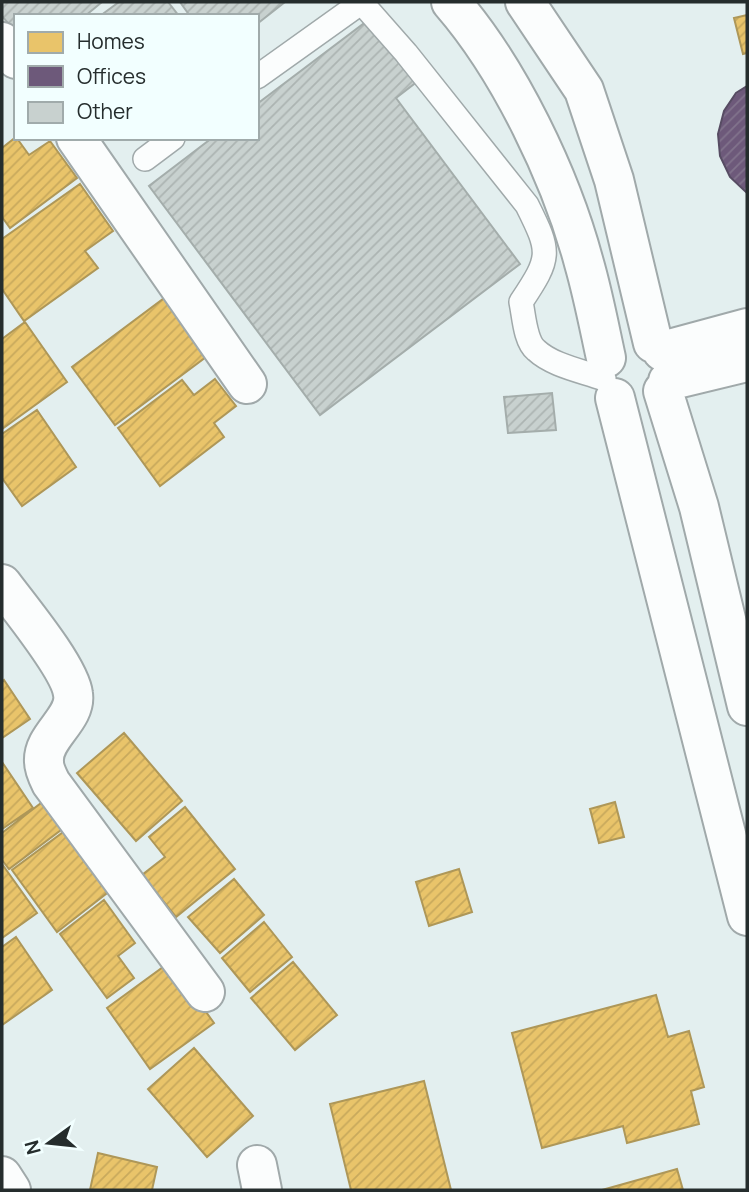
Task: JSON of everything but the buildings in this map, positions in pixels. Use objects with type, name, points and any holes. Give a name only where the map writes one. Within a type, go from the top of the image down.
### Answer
[{"type":"street","points":[[451,2],[505,75],[555,178],[584,262],[608,378],[747,916]]},
{"type":"street","points":[[525,2],[584,90],[614,180],[699,507],[747,706]]},
{"type":"street","points":[[2,42],[14,57]]},
{"type":"street","points":[[77,140],[247,384]]},
{"type":"street","points":[[662,366],[747,328]]},
{"type":"street","points":[[643,339],[662,366],[656,398],[646,404],[635,405],[608,378],[621,342],[643,339]]},
{"type":"street","points":[[662,366],[747,362]]},
{"type":"street","points":[[2,584],[66,672],[74,695],[70,711],[53,734],[44,755],[44,765],[51,783],[205,992]]},
{"type":"street","points":[[2,1177],[11,1190]]},
{"type":"lane","points":[[259,76],[361,2],[407,53],[519,194],[537,224],[546,257],[521,302],[527,332],[534,349],[558,362],[608,378]]},
{"type":"lane","points":[[145,159],[170,140]]}]
